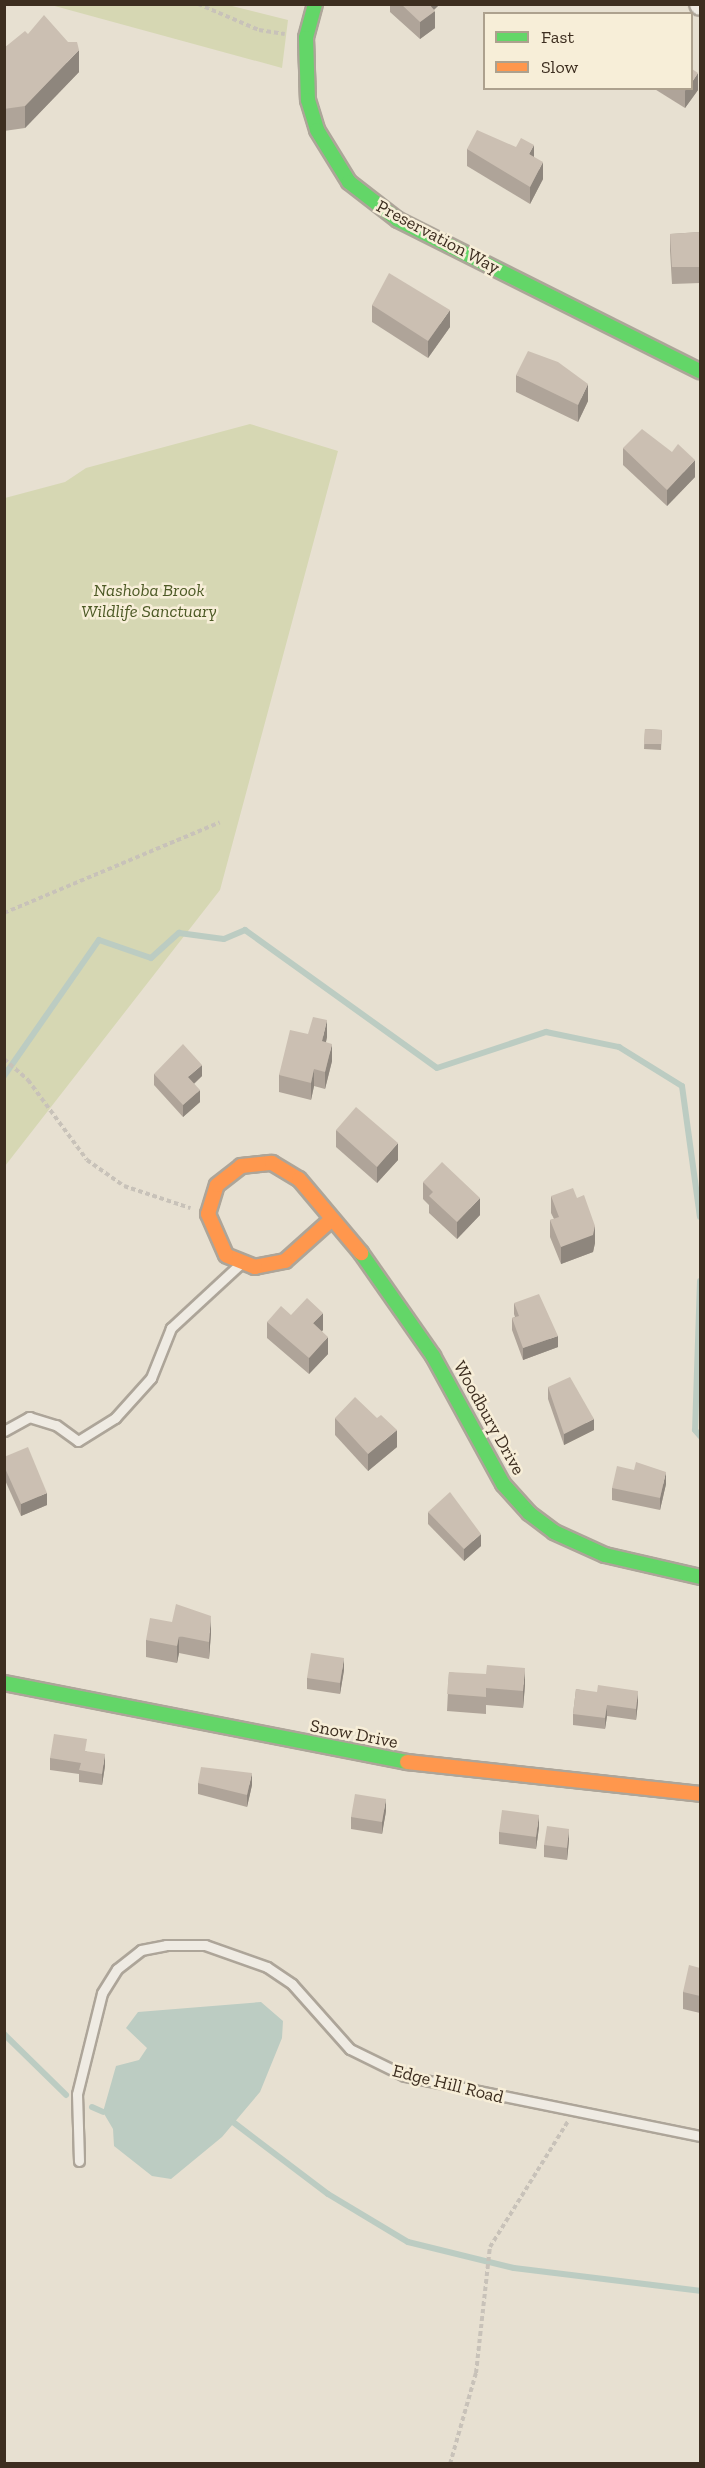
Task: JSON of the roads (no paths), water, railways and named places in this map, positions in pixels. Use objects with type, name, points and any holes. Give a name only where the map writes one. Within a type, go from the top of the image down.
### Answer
[{"type":"street","name":"Preservation Way","points":[[315,4],[306,38],[304,69],[317,130],[343,174],[372,203],[700,371]]},
{"type":"street","name":"Woodbury Drive","points":[[240,1264],[216,1243],[208,1214],[210,1199],[228,1173],[256,1162],[287,1169],[332,1219],[410,1319],[503,1484],[529,1513],[554,1532],[605,1555],[700,1577]]},
{"type":"street","points":[[240,1264],[270,1266],[285,1261],[332,1219]]},
{"type":"street","name":"Snow Drive","points":[[4,1683],[412,1763],[700,1794]]},
{"type":"lane","points":[[4,1431],[29,1417],[56,1425],[78,1441],[115,1418],[151,1378],[171,1328],[240,1264]]},
{"type":"lane","name":"Edge Hill Road","points":[[79,2161],[77,2094],[102,1993],[117,1969],[141,1950],[166,1945],[205,1945],[267,1967],[292,1984],[350,2049],[372,2064],[457,2089],[700,2136]]},
{"type":"waterway","points":[[4,1076],[99,940],[151,958],[179,933],[224,939],[245,930],[437,1068],[546,1032],[619,1047],[682,1086],[700,1217]]},
{"type":"waterway","points":[[700,1281],[695,1430],[700,1436]]},
{"type":"waterway","points":[[4,2034],[66,2095]]},
{"type":"waterway","points":[[92,2107],[103,2112]]},
{"type":"waterway","points":[[233,2122],[328,2194],[408,2242],[514,2268],[700,2291]]},
{"type":"park label","name":"Nashoba Brook Wildlife Sanctuary","points":[[149,601]]}]
